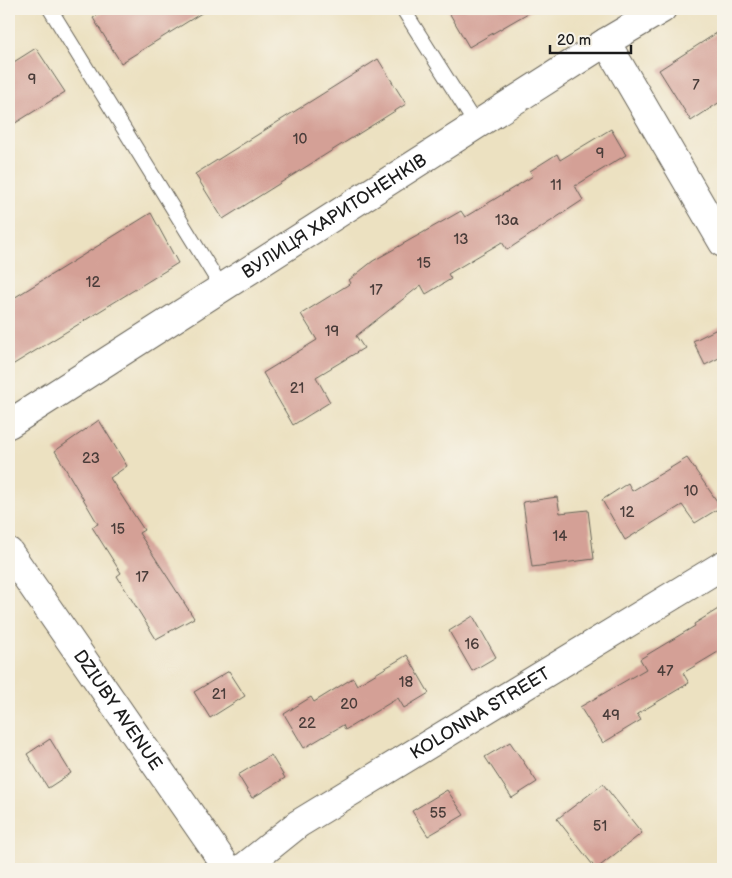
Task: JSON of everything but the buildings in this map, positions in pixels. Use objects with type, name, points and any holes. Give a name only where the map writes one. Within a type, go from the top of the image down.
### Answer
[{"type":"street","name":"ВУЛИЦЯ ХАРИТОНЕНКІВ","points":[[9,424],[606,42],[662,9]]},
{"type":"street","points":[[606,42],[723,243]]},
{"type":"street","name":"DZIUBY AVENUE","points":[[9,552],[228,869]]},
{"type":"street","name":"KOLONNA STREET","points":[[242,869],[298,824],[723,565]]},
{"type":"lane","points":[[50,9],[222,288]]},
{"type":"lane","points":[[403,9],[476,125]]}]
